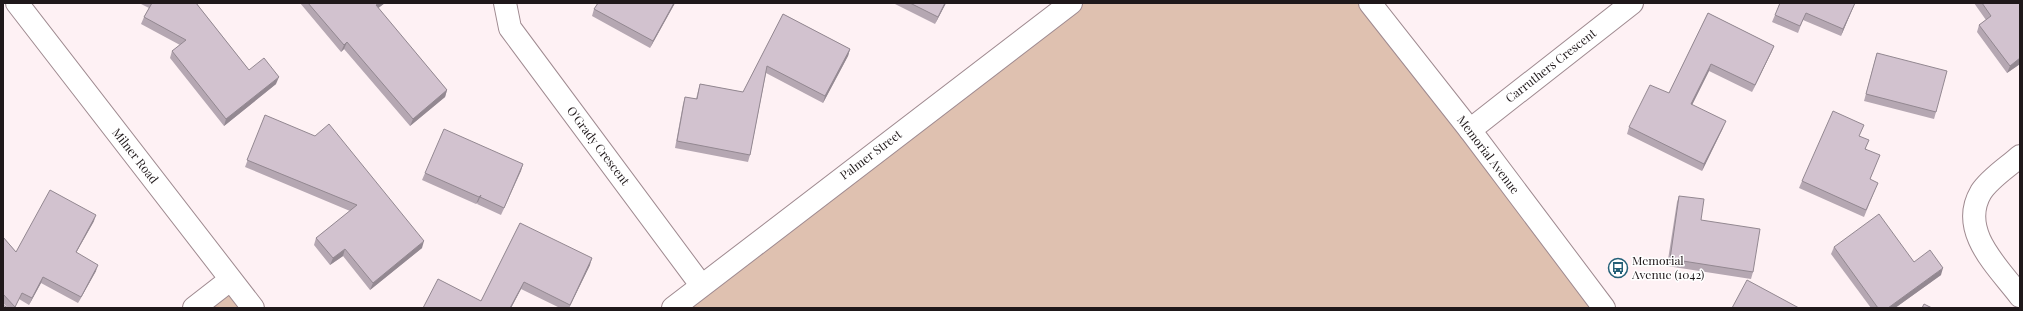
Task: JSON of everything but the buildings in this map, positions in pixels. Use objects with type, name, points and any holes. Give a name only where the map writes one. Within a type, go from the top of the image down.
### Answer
[{"type":"street","name":"Milner Road","points":[[17,3],[253,308]]},
{"type":"street","name":"O'Grady Crescent","points":[[506,3],[510,28],[701,285]]},
{"type":"street","name":"Palmer Street","points":[[672,308],[1071,3]]},
{"type":"street","name":"Memorial Avenue","points":[[1370,3],[1470,130],[1604,308]]},
{"type":"street","name":"Carruthers Crescent","points":[[1470,130],[1632,3]]},
{"type":"street","points":[[2020,156],[1982,191],[1974,207],[1975,225],[1979,243],[2020,296]]},
{"type":"street","points":[[194,308],[230,280]]},
{"type":"shaded area","points":[[1071,3],[1370,3],[1604,308],[673,308]]},
{"type":"shaded area","points":[[230,280],[253,308],[194,308]]},
{"type":"place","name":"Memorial Avenue (1042)","points":[[1618,268]]}]
